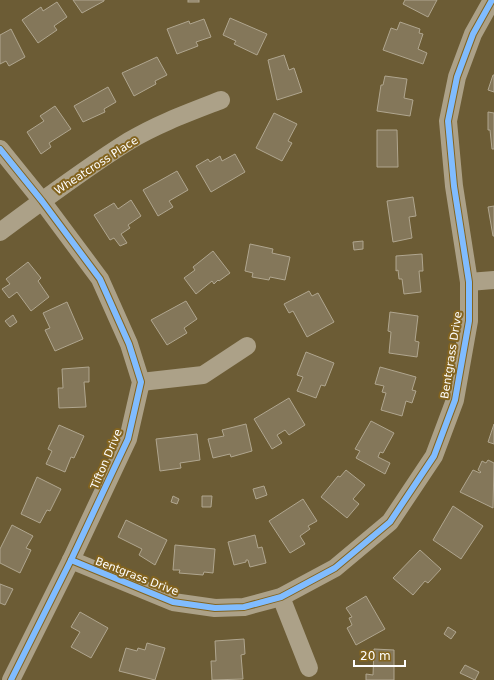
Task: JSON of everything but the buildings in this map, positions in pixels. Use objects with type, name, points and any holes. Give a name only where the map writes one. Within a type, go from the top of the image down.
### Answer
[{"type":"street","name":"Bentgrass Drive","points":[[71,560],[173,602],[215,608],[244,607],[281,597],[335,568],[390,522],[434,456],[456,400],[469,321],[469,282],[454,186],[448,121],[457,77],[473,34],[492,0]]},
{"type":"street","name":"Wheatcross Place","points":[[0,232],[42,201],[130,141],[182,116],[221,100]]},
{"type":"street","points":[[0,149],[42,201],[100,279],[129,344],[141,382],[203,375],[247,346]]},
{"type":"street","points":[[469,282],[494,280]]},
{"type":"street","name":"Tifton Drive","points":[[11,680],[71,560],[128,439],[141,382]]},
{"type":"street","points":[[281,597],[309,668]]},
{"type":"cycle path","points":[[71,560],[173,602],[215,608],[244,607],[281,597],[335,568],[390,522],[434,456],[455,400],[469,321],[469,282],[454,186],[448,121],[457,77],[473,34],[492,0]]},
{"type":"cycle path","points":[[0,149],[42,201],[100,279],[129,344],[141,382],[128,439],[71,560],[11,680]]}]
